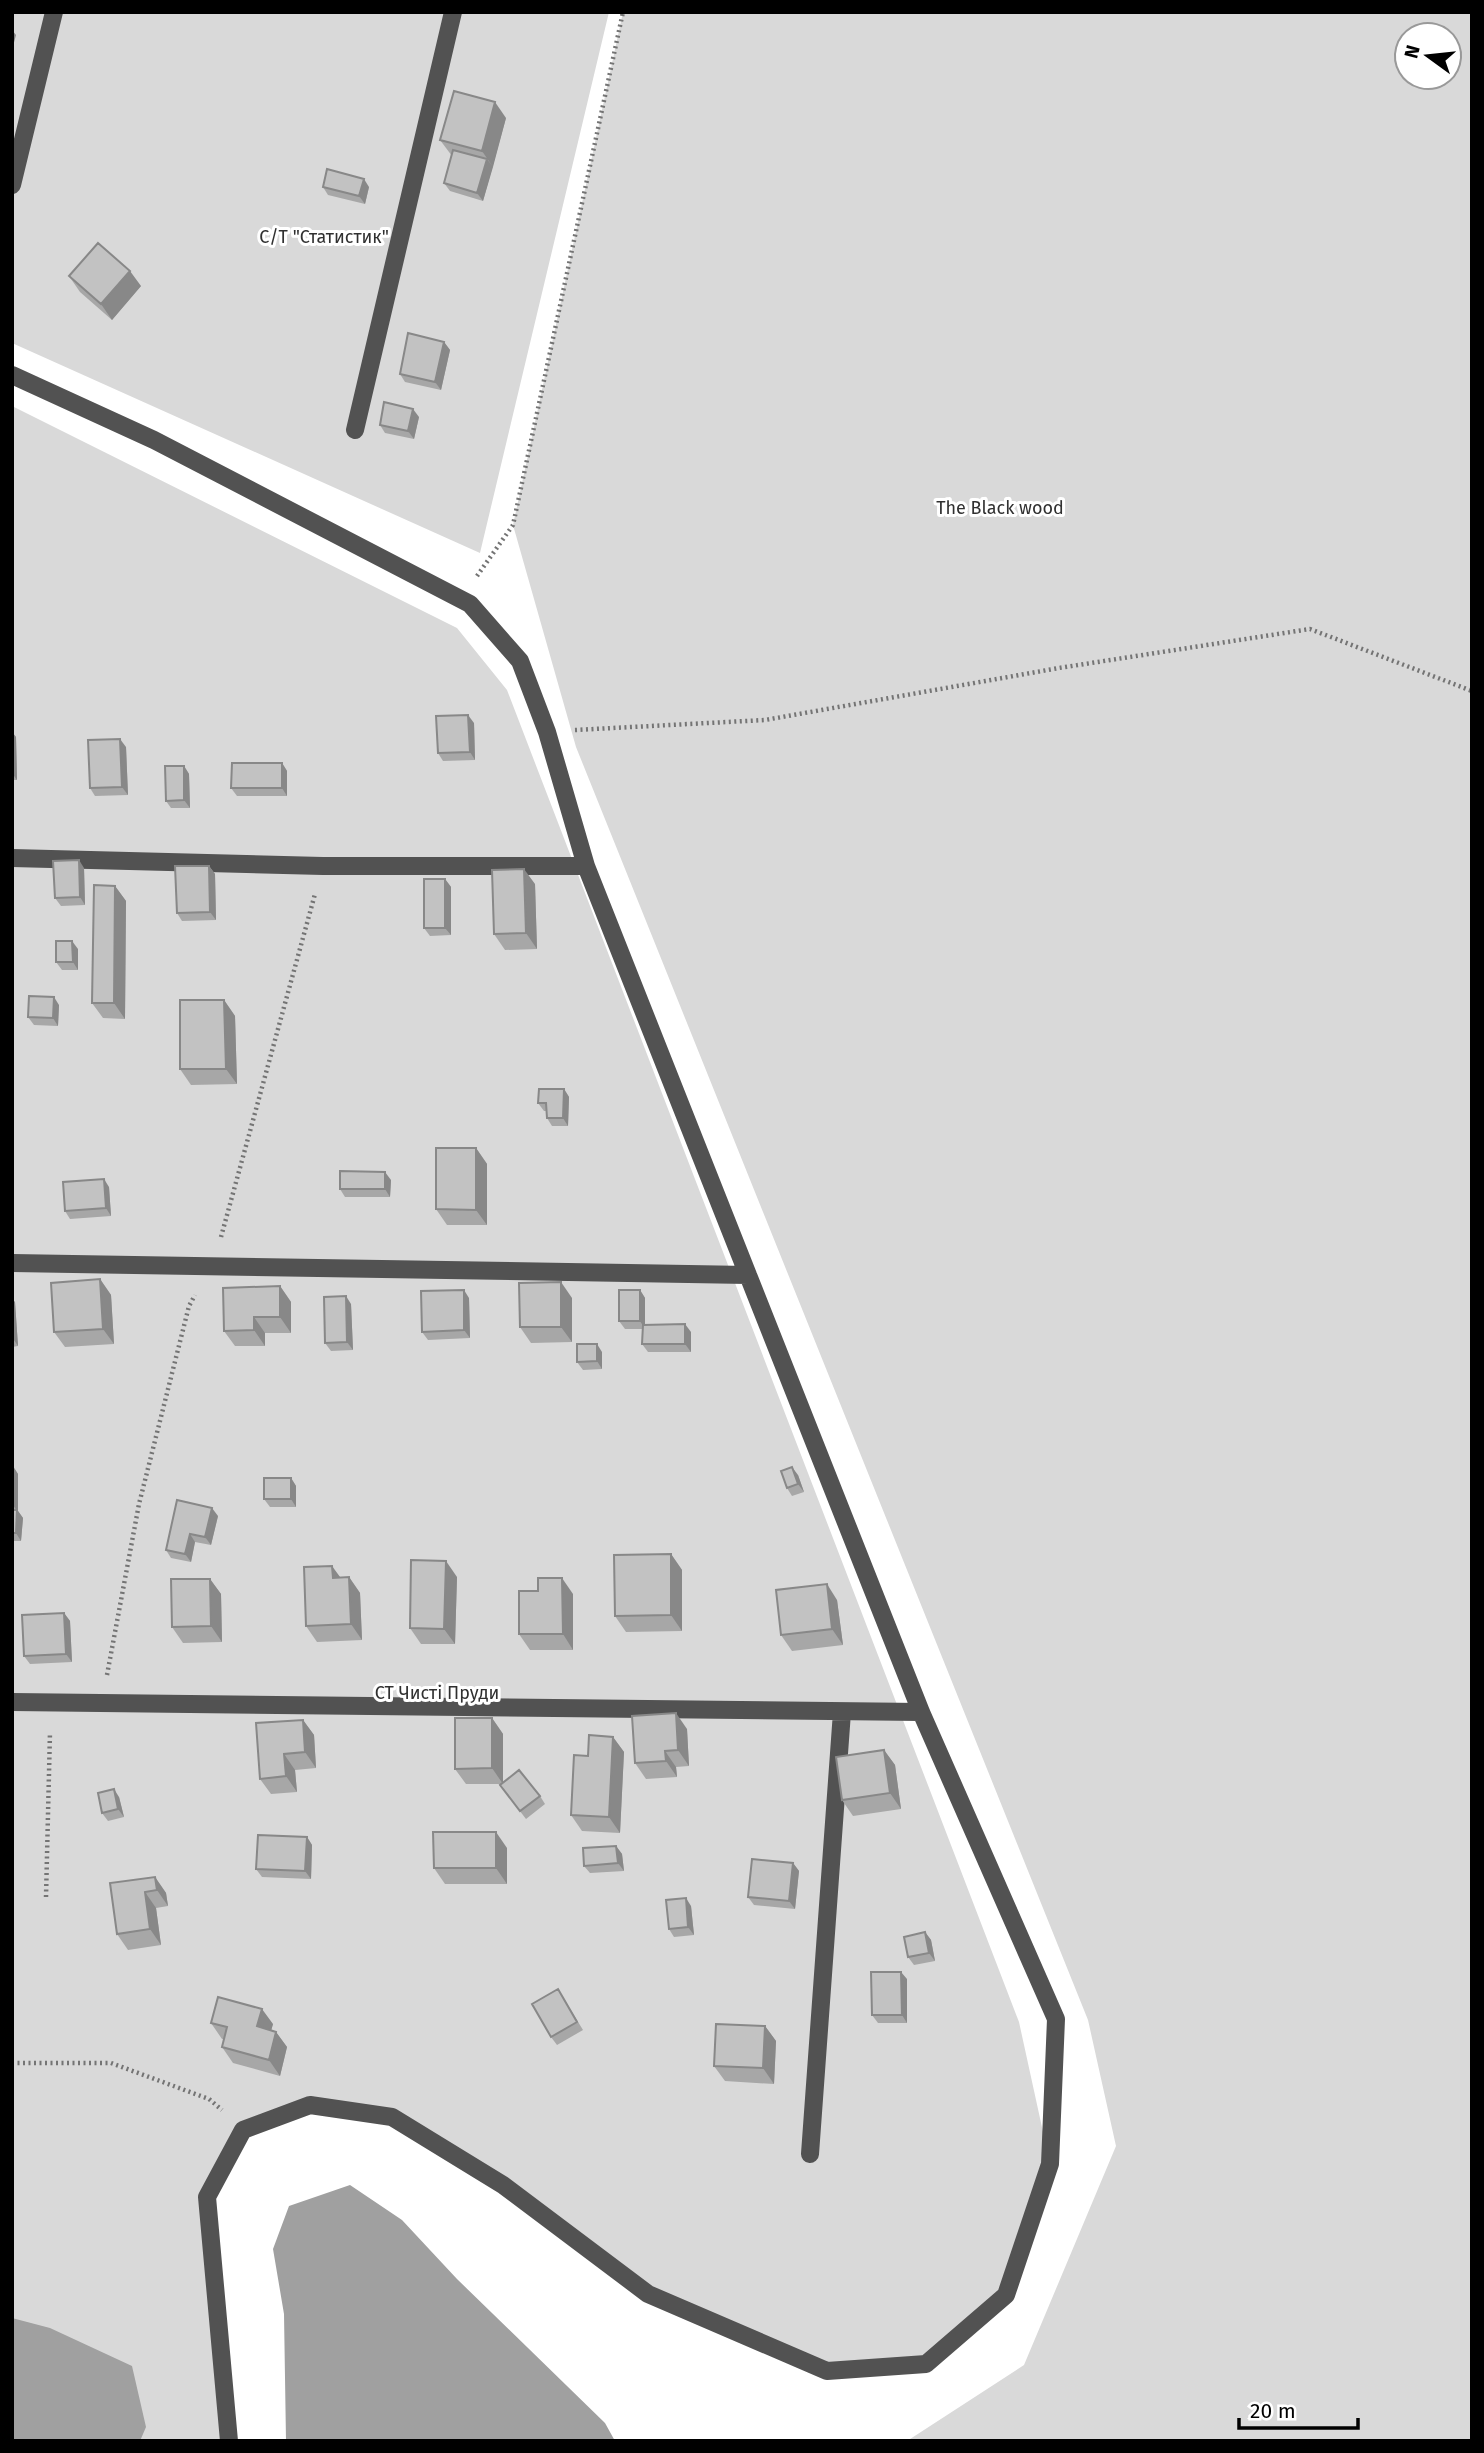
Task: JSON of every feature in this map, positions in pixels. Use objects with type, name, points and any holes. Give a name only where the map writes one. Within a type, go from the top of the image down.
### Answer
[{"type":"street","points":[[12,185],[54,12]]},
{"type":"street","points":[[355,430],[453,12]]},
{"type":"street","points":[[12,376],[154,440],[470,604],[520,661],[547,732],[586,866],[921,1712],[1056,2019],[1050,2164],[1006,2295],[926,2364],[827,2371],[648,2294],[503,2185],[392,2117],[310,2105],[243,2130],[207,2197],[229,2441]]},
{"type":"street","points":[[12,858],[323,866],[586,866]]},
{"type":"street","points":[[12,1263],[748,1275]]},
{"type":"street","points":[[12,1702],[921,1712]]},
{"type":"street","points":[[810,2154],[842,1712]]},
{"type":"path","points":[[461,599],[513,525],[623,12]]},
{"type":"path","points":[[547,732],[765,720],[1059,668],[1310,629],[1472,691]]},
{"type":"path","points":[[46,1896],[51,1703]]},
{"type":"path","points":[[12,2063],[111,2063],[209,2099],[243,2130]]},
{"type":"green space","name":"С/Т \"Статистик\"","points":[[12,12],[609,12],[480,553],[12,343]]},
{"type":"green space","name":"The Black wood","points":[[623,12],[1472,12],[1472,2441],[907,2441],[1024,2365],[1116,2146],[1088,2020],[576,747],[513,525]]},
{"type":"green space","name":"СТ Чисті Пруди","points":[[12,406],[457,628],[507,690],[1019,2022],[1050,2164],[1006,2295],[926,2364],[827,2371],[648,2294],[392,2117],[310,2105],[243,2130],[207,2197],[229,2441],[12,2441]]},
{"type":"shaded area","points":[[350,2185],[402,2220],[457,2279],[605,2423],[615,2441],[286,2441],[284,2314],[273,2249],[289,2206]]},
{"type":"shaded area","points":[[12,2318],[50,2328],[132,2366],[146,2427],[140,2441],[12,2441]]},
{"type":"building","points":[[454,91],[495,102],[482,151],[440,140]]},
{"type":"building","points":[[453,150],[487,159],[477,193],[444,183]]},
{"type":"building","points":[[327,169],[364,179],[359,196],[323,187]]},
{"type":"building","points":[[98,243],[130,271],[101,304],[69,276]]},
{"type":"building","points":[[408,333],[444,342],[435,382],[400,374]]},
{"type":"building","points":[[384,402],[413,409],[408,431],[380,425]]},
{"type":"building","points":[[468,715],[470,752],[438,753],[436,716]]},
{"type":"building","points":[[120,739],[122,787],[90,788],[88,740]]},
{"type":"building","points":[[232,763],[282,763],[282,788],[231,788]]},
{"type":"building","points":[[165,766],[184,766],[184,800],[166,801]]},
{"type":"building","points":[[79,860],[80,897],[55,898],[53,861]]},
{"type":"building","points":[[175,866],[209,866],[210,912],[177,913]]},
{"type":"building","points":[[524,869],[526,933],[494,934],[492,870]]},
{"type":"building","points":[[424,879],[445,879],[445,928],[424,928]]},
{"type":"building","points":[[94,885],[115,886],[114,1003],[92,1003]]},
{"type":"building","points":[[56,941],[72,941],[73,962],[56,962]]},
{"type":"building","points":[[29,996],[54,997],[53,1018],[28,1017]]},
{"type":"building","points":[[180,1000],[224,1000],[226,1069],[180,1069]]},
{"type":"building","points":[[539,1089],[564,1089],[563,1118],[547,1118],[546,1103],[538,1103]]},
{"type":"building","points":[[436,1148],[476,1148],[476,1210],[436,1209]]},
{"type":"building","points":[[340,1171],[385,1172],[385,1189],[340,1189]]},
{"type":"building","points":[[104,1179],[106,1208],[65,1211],[63,1182]]},
{"type":"building","points":[[100,1279],[103,1329],[54,1332],[51,1283]]},
{"type":"building","points":[[561,1282],[561,1327],[520,1327],[519,1283]]},
{"type":"building","points":[[280,1286],[280,1317],[254,1317],[254,1330],[224,1331],[223,1288]]},
{"type":"building","points":[[464,1290],[464,1330],[422,1332],[421,1291]]},
{"type":"building","points":[[619,1290],[640,1290],[640,1321],[619,1321]]},
{"type":"building","points":[[346,1296],[347,1342],[325,1343],[324,1297]]},
{"type":"building","points":[[685,1324],[685,1344],[642,1344],[643,1325]]},
{"type":"building","points":[[577,1344],[597,1344],[597,1361],[577,1362]]},
{"type":"building","points":[[792,1467],[798,1484],[787,1488],[781,1471]]},
{"type":"building","points":[[264,1478],[291,1478],[291,1499],[264,1499]]},
{"type":"building","points":[[177,1500],[212,1508],[205,1537],[190,1534],[185,1554],[166,1550]]},
{"type":"building","points":[[12,1510],[17,1510],[16,1533],[12,1533]]},
{"type":"building","points":[[671,1554],[671,1615],[615,1616],[614,1555]]},
{"type":"building","points":[[411,1560],[446,1561],[444,1629],[410,1628]]},
{"type":"building","points":[[332,1566],[333,1578],[349,1577],[351,1624],[306,1626],[304,1567]]},
{"type":"building","points":[[538,1578],[562,1578],[563,1634],[519,1634],[519,1591],[538,1591]]},
{"type":"building","points":[[171,1579],[210,1579],[211,1626],[172,1627]]},
{"type":"building","points":[[827,1584],[832,1629],[781,1635],[776,1590]]},
{"type":"building","points":[[64,1613],[66,1654],[24,1656],[22,1615]]},
{"type":"building","points":[[676,1713],[678,1750],[665,1751],[666,1761],[635,1763],[632,1716]]},
{"type":"building","points":[[455,1718],[492,1718],[492,1768],[455,1769]]},
{"type":"building","points":[[303,1720],[305,1752],[284,1754],[286,1776],[260,1779],[256,1723]]},
{"type":"building","points":[[589,1735],[613,1737],[609,1817],[571,1815],[574,1755],[588,1756]]},
{"type":"building","points":[[884,1750],[890,1793],[842,1800],[836,1757]]},
{"type":"building","points":[[519,1770],[540,1796],[520,1811],[500,1785]]},
{"type":"building","points":[[114,1789],[118,1809],[102,1813],[98,1793]]},
{"type":"building","points":[[433,1832],[496,1832],[496,1868],[434,1868]]},
{"type":"building","points":[[258,1835],[307,1837],[305,1871],[256,1869]]},
{"type":"building","points":[[616,1846],[618,1863],[584,1866],[583,1848]]},
{"type":"building","points":[[752,1859],[793,1863],[789,1901],[748,1897]]},
{"type":"building","points":[[155,1877],[157,1890],[145,1892],[150,1929],[117,1934],[110,1883]]},
{"type":"building","points":[[686,1898],[688,1927],[669,1929],[666,1900]]},
{"type":"building","points":[[925,1932],[929,1953],[908,1957],[904,1937]]},
{"type":"building","points":[[871,1972],[901,1972],[902,2015],[872,2015]]},
{"type":"building","points":[[558,1989],[577,2022],[551,2037],[532,2004]]},
{"type":"building","points":[[218,1997],[262,2009],[257,2026],[276,2032],[269,2060],[222,2047],[227,2027],[211,2023]]},
{"type":"building","points":[[716,2024],[765,2026],[763,2068],[714,2066]]}]
